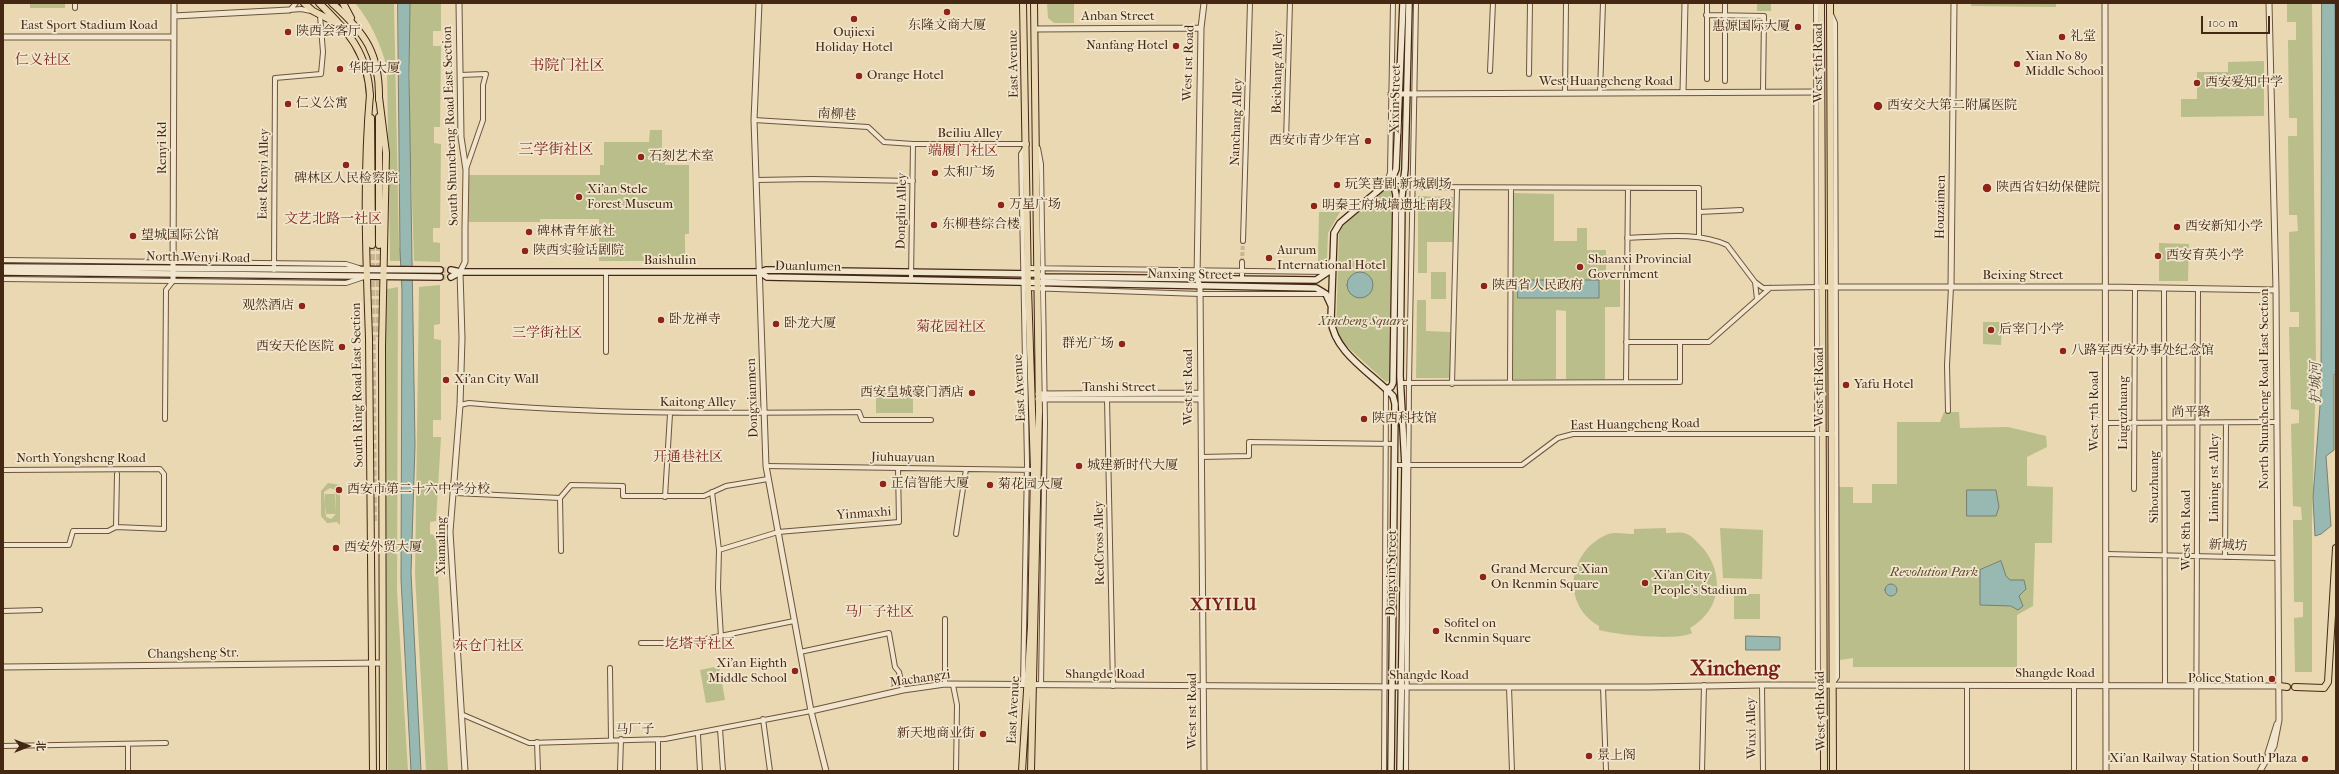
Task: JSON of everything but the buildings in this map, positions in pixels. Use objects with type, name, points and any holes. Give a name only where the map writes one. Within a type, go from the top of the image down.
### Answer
[{"type":"main road","points":[[304,3],[313,11],[342,26]]},
{"type":"main road","name":"South Ring Road East Section","points":[[319,3],[342,26],[357,46],[365,62],[370,94],[376,245],[379,97]]},
{"type":"main road","name":"South Ring Road East Section","points":[[332,3],[352,22],[366,39],[375,58],[386,153],[385,278],[382,346],[383,771]]},
{"type":"main road","points":[[343,3],[352,22]]},
{"type":"main road","name":"East Avenue","points":[[1023,3],[1027,144],[1026,285],[1036,470],[1034,685],[1031,771]]},
{"type":"main road","name":"East Avenue","points":[[1022,771],[1025,685],[1031,626],[1038,397],[1036,271],[1037,144],[1034,3]]},
{"type":"main road","name":"Xixin Street","points":[[1399,195],[1403,187],[1405,169],[1403,3]]},
{"type":"main road","name":"Xixin Street","points":[[1331,308],[1334,272],[1332,261],[1332,238],[1336,228],[1392,179],[1396,169],[1404,94],[1408,3]]},
{"type":"main road","name":"West 5th Road","points":[[1821,3],[1818,92],[1820,434],[1832,771]]},
{"type":"main road","name":"West 5th Road","points":[[1824,771],[1828,685],[1834,434],[1830,6]]},
{"type":"main road","name":"South Ring Road East Section","points":[[370,94],[366,141],[373,771]]},
{"type":"main road","points":[[1386,389],[1392,386],[1394,376],[1399,195],[1405,169]]},
{"type":"main road","points":[[1386,184],[1394,186],[1399,195]]},
{"type":"main road","name":"Dongxin Street","points":[[1399,195],[1400,383],[1407,465],[1404,687],[1400,771]]},
{"type":"main road","points":[[1328,272],[1332,261]]},
{"type":"main road","name":"North Wenyi Road","points":[[3,266],[174,271],[367,273],[385,270],[440,270]]},
{"type":"main road","name":"North Wenyi Road","points":[[3,272],[274,270],[367,273],[385,278],[440,277]]},
{"type":"main road","name":"Baishulin","points":[[451,270],[460,272],[606,273],[760,272]]},
{"type":"main road","name":"Duanlumen","points":[[760,272],[767,277],[911,276],[1036,271]]},
{"type":"main road","name":"Nanxing Street","points":[[1036,271],[1044,283]]},
{"type":"main road","points":[[451,277],[460,272]]},
{"type":"main road","name":"Nanxing Street","points":[[1037,286],[1044,283],[1197,278],[1316,280],[1328,272]]},
{"type":"main road","name":"Duanlumen","points":[[911,276],[1037,286]]},
{"type":"main road","name":"Nanxing Street","points":[[1044,283],[1316,288],[1326,294]]},
{"type":"main road","points":[[1326,294],[1331,308]]},
{"type":"main road","name":"Dongxin Street","points":[[1331,308],[1332,327],[1340,345],[1393,396],[1395,404],[1391,771]]},
{"type":"main road","points":[[1394,376],[1401,397]]},
{"type":"main road","points":[[2295,687],[2324,688],[2328,682],[2336,548]]},
{"type":"main road","points":[[2328,682],[2335,682]]},
{"type":"main road","points":[[2279,686],[2287,686]]},
{"type":"street","name":"Renyi Rd","points":[[173,281],[174,3]]},
{"type":"street","points":[[289,10],[296,3]]},
{"type":"street","name":"South Shuncheng Road East Section","points":[[459,3],[461,137],[466,170],[465,262],[460,272]]},
{"type":"street","name":"Dongxianmen","points":[[760,3],[754,120],[766,466],[811,711],[826,771]]},
{"type":"street","name":"West 1st Road","points":[[1204,3],[1201,28],[1197,271],[1197,278],[1200,287],[1204,771]]},
{"type":"street","name":"Nanchang Alley","points":[[1243,241],[1250,3]]},
{"type":"street","name":"Beichang Alley","points":[[1286,141],[1290,3]]},
{"type":"street","points":[[1386,184],[1390,173],[1393,3]]},
{"type":"street","points":[[1407,465],[1416,3]]},
{"type":"street","points":[[1490,71],[1493,3]]},
{"type":"street","points":[[1529,74],[1530,3]]},
{"type":"street","points":[[1565,93],[1566,3]]},
{"type":"street","points":[[1600,93],[1603,3]]},
{"type":"street","points":[[1683,92],[1684,3]]},
{"type":"street","points":[[1706,79],[1707,3]]},
{"type":"street","points":[[1725,3],[1725,81]]},
{"type":"street","points":[[1816,3],[1818,92]]},
{"type":"street","name":"Houzaimen","points":[[1948,411],[1947,365],[1951,287],[1954,3]]},
{"type":"street","name":"West 7th Road","points":[[2105,3],[2107,287],[2106,771]]},
{"type":"street","name":"North Shuncheng Road East Section","points":[[2260,771],[2276,740],[2280,720],[2276,422],[2276,290],[2269,3]]},
{"type":"street","points":[[174,16],[301,9],[313,11]]},
{"type":"street","points":[[274,270],[275,78],[321,74],[323,52],[320,15]]},
{"type":"street","points":[[1706,15],[1764,16],[1763,92]]},
{"type":"street","name":"Anban Street","points":[[1035,29],[1201,28]]},
{"type":"street","name":"East Sport Stadium Road","points":[[3,37],[174,37]]},
{"type":"street","points":[[460,75],[486,74],[483,85],[483,120],[466,170]]},
{"type":"street","name":"West Huangcheng Road","points":[[1391,94],[1818,92]]},
{"type":"street","name":"南柳巷","points":[[754,120],[868,127],[884,142],[913,144]]},
{"type":"street","name":"Beiliu Alley","points":[[913,144],[1027,144]]},
{"type":"street","name":"Dongliu Alley","points":[[911,276],[913,144]]},
{"type":"street","points":[[1037,144],[1041,164],[1044,268],[1045,397],[1041,685]]},
{"type":"street","points":[[756,180],[812,179],[913,181]]},
{"type":"street","points":[[1403,187],[1456,189],[1699,188],[1699,237]]},
{"type":"street","points":[[1626,382],[1628,188]]},
{"type":"street","points":[[1452,384],[1456,189]]},
{"type":"street","points":[[1510,382],[1511,189]]},
{"type":"street","points":[[1699,212],[1741,210]]},
{"type":"street","points":[[1627,238],[1699,237],[1727,245],[1755,282],[1756,300]]},
{"type":"street","points":[[3,260],[346,264],[367,273]]},
{"type":"street","points":[[1242,262],[1242,279]]},
{"type":"street","points":[[1036,271],[1044,268],[1328,272]]},
{"type":"street","name":"Xiamaling","points":[[460,272],[462,338],[460,405],[455,493],[450,532],[465,771]]},
{"type":"street","points":[[3,279],[346,283],[367,273]]},
{"type":"street","points":[[606,273],[606,352]]},
{"type":"street","points":[[165,419],[166,290],[173,281]]},
{"type":"street","name":"Beixing Street","points":[[1755,282],[1763,288],[2107,287],[2135,289],[2276,290]]},
{"type":"street","points":[[1044,283],[1200,294],[1326,294]]},
{"type":"street","points":[[1025,685],[1027,470],[1026,285]]},
{"type":"street","points":[[1626,342],[1709,342],[1770,287]]},
{"type":"street","name":"Liuguzhuang","points":[[2134,489],[2135,289]]},
{"type":"street","name":"Sihouzhuang","points":[[2164,289],[2165,685]]},
{"type":"street","name":"West 8th Road","points":[[2196,771],[2198,290]]},
{"type":"street","points":[[1400,383],[1680,382],[1680,343]]},
{"type":"street","points":[[1384,771],[1386,389]]},
{"type":"street","name":"Tanshi Street","points":[[1038,397],[1200,396]]},
{"type":"street","name":"Tanshi Street","points":[[1045,397],[1107,399],[1200,396]]},
{"type":"street","name":"RedCross Alley","points":[[1107,399],[1113,686]]},
{"type":"street","name":"Kaitong Alley","points":[[460,405],[469,403],[538,409],[670,414],[859,412],[862,420],[931,420]]},
{"type":"street","points":[[665,496],[670,414]]},
{"type":"street","name":"尚平路","points":[[2106,424],[2276,422]]},
{"type":"street","name":"Liming 1st Alley","points":[[2225,557],[2226,423]]},
{"type":"street","name":"East Huangcheng Road","points":[[1395,465],[1522,465],[1558,438],[1573,434],[1834,434]]},
{"type":"street","points":[[1201,457],[1248,456],[1248,442],[1395,444]]},
{"type":"street","name":"Jiuhuayuan","points":[[766,466],[1036,470]]},
{"type":"street","name":"Yinmaxhi","points":[[778,532],[899,522],[898,468]]},
{"type":"street","name":"North Yongsheng Road","points":[[3,470],[160,469],[164,474],[164,529],[116,527]]},
{"type":"street","points":[[956,534],[966,469]]},
{"type":"street","points":[[3,545],[69,545],[73,531],[108,531],[116,527],[117,474]]},
{"type":"street","points":[[561,551],[560,498],[571,485],[623,486],[623,496],[704,496],[726,486],[768,479]]},
{"type":"street","points":[[712,492],[719,550],[718,588],[721,637]]},
{"type":"street","points":[[455,493],[560,498]]},
{"type":"street","points":[[719,550],[778,532]]},
{"type":"street","name":"新城坊","points":[[2106,554],[2278,558]]},
{"type":"street","points":[[3,611],[40,610]]},
{"type":"street","points":[[945,619],[945,684]]},
{"type":"street","points":[[642,643],[686,643],[794,621]]},
{"type":"street","points":[[800,652],[889,633],[895,667],[900,672],[903,690]]},
{"type":"street","name":"Changsheng Str.","points":[[3,667],[383,663]]},
{"type":"street","points":[[610,668],[611,740]]},
{"type":"street","name":"Machangzi","points":[[811,711],[903,690],[945,684],[1034,685]]},
{"type":"street","points":[[953,685],[957,705],[956,771]]},
{"type":"street","name":"Shangde Road","points":[[1034,685],[1392,687],[1603,687],[1704,685],[2279,686]]},
{"type":"street","points":[[1702,771],[1704,685]]},
{"type":"street","name":"Wuxi Alley","points":[[1762,685],[1763,771]]},
{"type":"street","points":[[1967,685],[1967,771]]},
{"type":"street","points":[[2074,685],[2074,771]]},
{"type":"street","points":[[1404,687],[1406,771]]},
{"type":"street","points":[[1509,687],[1512,771]]},
{"type":"street","points":[[1603,687],[1606,771]]},
{"type":"street","name":"马厂子","points":[[461,714],[528,743],[620,739],[658,740],[698,735],[763,719],[811,711]]},
{"type":"street","points":[[763,719],[770,771]]},
{"type":"street","points":[[720,730],[723,771]]},
{"type":"street","points":[[698,735],[700,771]]},
{"type":"street","points":[[620,739],[620,771]]},
{"type":"street","points":[[658,740],[658,771]]},
{"type":"street","points":[[3,746],[166,742]]},
{"type":"street","points":[[537,742],[538,771]]},
{"type":"street","points":[[128,744],[128,771]]},
{"type":"green space","points":[[30,3],[65,3],[65,8],[30,8]]},
{"type":"green space","points":[[355,3],[394,3],[399,248],[402,248],[403,261],[390,261],[387,67],[374,33],[366,18]]},
{"type":"green space","points":[[410,3],[441,3],[441,31],[433,31],[433,46],[441,46],[440,127],[434,127],[434,143],[441,144],[440,228],[433,228],[433,242],[440,243],[440,262],[414,261],[410,135]]},
{"type":"green space","points":[[1047,3],[1074,3],[1074,23],[1054,23],[1048,18]]},
{"type":"green space","points":[[1757,3],[1771,3],[1771,11],[1757,11]]},
{"type":"green space","points":[[1971,3],[2056,3],[2056,7],[1971,6]]},
{"type":"green space","points":[[2287,3],[2312,3],[2316,368],[2312,525],[2312,672],[2295,672],[2294,618],[2303,617],[2303,602],[2294,602],[2293,520],[2302,520],[2301,507],[2293,506],[2291,424],[2299,423],[2299,410],[2291,409],[2289,327],[2299,327],[2299,312],[2290,312],[2289,232],[2298,231],[2297,215],[2289,215],[2288,136],[2297,136],[2297,118],[2289,118],[2288,40],[2296,40],[2296,22],[2287,22]]},
{"type":"green space","points":[[2264,61],[2264,116],[2181,117],[2181,99],[2197,99],[2197,72],[2228,72],[2228,62]]},
{"type":"green space","name":"Xi'an Stele Forest Museum","points":[[650,130],[662,130],[662,156],[665,157],[665,165],[689,165],[689,234],[685,234],[685,261],[599,261],[599,219],[540,219],[540,222],[469,222],[469,175],[600,175],[600,165],[604,165],[604,142],[649,142]]},
{"type":"green space","name":"Xincheng Square","points":[[1388,186],[1392,187],[1391,380],[1386,382],[1341,341],[1336,331],[1339,233],[1342,227]]},
{"type":"green space","points":[[1514,193],[1554,194],[1554,241],[1577,241],[1577,228],[1587,228],[1587,250],[1606,250],[1606,279],[1620,279],[1620,307],[1605,307],[1605,379],[1566,379],[1566,311],[1556,310],[1556,379],[1513,379]]},
{"type":"green space","points":[[1418,196],[1453,197],[1453,242],[1427,242],[1427,273],[1418,273]]},
{"type":"green space","points":[[1319,212],[1340,212],[1328,233],[1327,261],[1318,261]]},
{"type":"green space","points":[[2159,243],[2189,244],[2188,281],[2159,281]]},
{"type":"green space","points":[[1431,272],[1446,272],[1446,299],[1431,299]]},
{"type":"green space","points":[[440,285],[440,324],[434,325],[434,339],[441,340],[441,420],[433,420],[433,437],[441,437],[436,521],[430,522],[430,534],[436,536],[448,771],[426,771],[415,575],[419,287]]},
{"type":"green space","points":[[398,287],[397,591],[408,771],[388,771],[382,290]]},
{"type":"green space","points":[[1417,300],[1426,300],[1426,331],[1450,332],[1450,378],[1416,378]]},
{"type":"green space","points":[[1983,322],[2002,322],[2001,345],[1983,344]]},
{"type":"green space","points":[[876,393],[913,393],[913,413],[876,413]]},
{"type":"green space","name":"Revolution Park","points":[[1944,412],[1959,412],[1960,428],[2008,427],[2046,436],[2047,447],[2027,457],[2027,486],[2053,487],[2052,543],[2035,543],[2033,606],[2017,615],[2017,667],[1853,667],[1853,658],[1840,660],[1839,487],[1853,487],[1853,503],[1872,503],[1872,484],[1897,484],[1897,422],[1940,422]]},
{"type":"green space","points":[[328,483],[340,485],[340,525],[337,522],[327,523],[321,516],[321,491]],"holes":[[[330,488],[335,490],[336,514],[331,519],[326,517],[324,492]]]},
{"type":"green space","points":[[325,494],[336,494],[336,514],[325,514]]},
{"type":"green space","name":"Xi'an City People's Stadium","points":[[1666,528],[1666,533],[1682,533],[1690,535],[1703,548],[1710,558],[1715,569],[1717,580],[1714,602],[1708,612],[1700,621],[1690,628],[1692,633],[1674,637],[1619,634],[1599,630],[1599,626],[1587,616],[1579,605],[1574,592],[1574,579],[1577,565],[1584,553],[1593,543],[1609,534],[1634,534],[1634,529]]},
{"type":"green space","points":[[1720,528],[1763,530],[1762,579],[1723,578]]},
{"type":"green space","points":[[1734,594],[1760,594],[1760,619],[1734,619]]},
{"type":"green space","points":[[719,666],[725,700],[706,703],[700,670]]},
{"type":"water","points":[[398,3],[410,3],[409,74],[415,445],[411,573],[421,771],[411,771],[401,579],[402,291],[400,250]]},
{"type":"water","points":[[2322,3],[2335,3],[2336,373],[2334,375],[2334,450],[2326,456],[2331,526],[2321,534],[2315,536],[2313,497],[2321,393]]},
{"type":"water","points":[[1360,272],[1369,276],[1373,285],[1369,294],[1360,298],[1351,294],[1347,285],[1351,276]]},
{"type":"water","points":[[1518,280],[1599,280],[1599,298],[1518,298]]},
{"type":"water","points":[[1967,490],[1996,490],[1999,507],[1996,516],[1967,516]]},
{"type":"water","points":[[2001,561],[2006,576],[2010,580],[2024,580],[2026,589],[2019,596],[2023,606],[2018,610],[2011,606],[1980,605],[1980,570]]},
{"type":"water","points":[[1889,584],[1893,584],[1897,590],[1893,596],[1889,596],[1885,592],[1885,588]]},
{"type":"water","points":[[1746,636],[1780,637],[1780,650],[1746,650]]},
{"type":"tunnel","points":[[1242,262],[1243,241]]},
{"type":"tunnel","points":[[372,245],[374,522]]},
{"type":"tunnel","points":[[379,245],[379,337]]},
{"type":"tunnel","points":[[440,270],[451,270]]},
{"type":"tunnel","points":[[440,277],[451,277]]},
{"type":"place","name":"东隆文商大厦","points":[[947,12]]},
{"type":"place","name":"Oujiexi Holiday Hotel","points":[[854,19]]},
{"type":"place","name":"惠源国际大厦","points":[[1798,27]]},
{"type":"place","name":"陕西会客厅","points":[[288,32]]},
{"type":"place","name":"礼堂","points":[[2062,37]]},
{"type":"place","name":"Nanfang Hotel","points":[[1176,46]]},
{"type":"place","name":"Xian No 89 Middle School","points":[[2017,64]]},
{"type":"place","name":"华阳大厦","points":[[340,69]]},
{"type":"place","name":"Orange Hotel","points":[[859,76]]},
{"type":"place","name":"西安爱知中学","points":[[2197,83]]},
{"type":"place","name":"仁义公寓","points":[[288,104]]},
{"type":"place","name":"西安交大第二附属医院","points":[[1878,106]]},
{"type":"place","name":"西安市青少年宫","points":[[1368,141]]},
{"type":"place","name":"石刻艺术室","points":[[641,157]]},
{"type":"place","name":"碑林区人民检察院","points":[[346,165]]},
{"type":"place","name":"太和广场","points":[[935,173]]},
{"type":"place","name":"玩笑喜剧·新城剧场","points":[[1337,185]]},
{"type":"place","name":"陕西省妇幼保健院","points":[[1987,188]]},
{"type":"place","name":"Xi'an Stele Forest Museum","points":[[579,197]]},
{"type":"place","name":"万星广场","points":[[1001,205]]},
{"type":"place","name":"明秦王府城墙遗址南段","points":[[1314,206]]},
{"type":"place","name":"东柳巷综合楼","points":[[934,225]]},
{"type":"place","name":"西安新知小学","points":[[2177,227]]},
{"type":"place","name":"碑林青年旅社","points":[[529,232]]},
{"type":"place","name":"望城国际公馆","points":[[133,236]]},
{"type":"place","name":"陕西实验话剧院","points":[[525,251]]},
{"type":"place","name":"西安育英小学","points":[[2158,256]]},
{"type":"place","name":"Aurum International Hotel","points":[[1269,258]]},
{"type":"place","name":"Shaanxi Provincial Government","points":[[1580,267]]},
{"type":"place","name":"陕西省人民政府","points":[[1484,286]]},
{"type":"place","name":"观然酒店","points":[[302,306]]},
{"type":"place","name":"卧龙禅寺","points":[[661,320]]},
{"type":"place","name":"卧龙大厦","points":[[776,324]]},
{"type":"place","name":"后宰门小学","points":[[1991,330]]},
{"type":"place","name":"群光广场","points":[[1122,344]]},
{"type":"place","name":"西安天伦医院","points":[[342,347]]},
{"type":"place","name":"八路军西安办事处纪念馆","points":[[2063,351]]},
{"type":"place","name":"Xi'an City Wall","points":[[446,380]]},
{"type":"place","name":"Yafu Hotel","points":[[1846,385]]},
{"type":"place","name":"西安皇城豪门酒店","points":[[972,393]]},
{"type":"place","name":"陕西科技馆","points":[[1364,419]]},
{"type":"place","name":"城建新时代大厦","points":[[1079,466]]},
{"type":"place","name":"正信智能大厦","points":[[883,484]]},
{"type":"place","name":"菊花园大厦","points":[[990,485]]},
{"type":"place","name":"西安市第二十六中学分校","points":[[339,490]]},
{"type":"place","name":"西安外贸大厦","points":[[336,548]]},
{"type":"place","name":"Grand Mercure Xian On Renmin Square","points":[[1483,577]]},
{"type":"place","name":"Xi'an City People's Stadium","points":[[1645,583]]},
{"type":"place","name":"Sofitel on Renmin Square","points":[[1436,631]]},
{"type":"place","name":"Xi'an Eighth Middle School","points":[[795,671]]},
{"type":"place","name":"Police Station","points":[[2272,679]]},
{"type":"place","name":"新天地商业街","points":[[983,734]]},
{"type":"place","name":"景上阁","points":[[1589,756]]},
{"type":"place","name":"Xi'an Railway Station South Plaza","points":[[2305,759]]},
{"type":"district","name":"仁义社区","points":[[43,61]]},
{"type":"district","name":"书院门社区","points":[[567,66]]},
{"type":"district","name":"三学街社区","points":[[556,150]]},
{"type":"district","name":"端履门社区","points":[[963,152]]},
{"type":"district","name":"文艺北路一社区","points":[[333,220]]},
{"type":"district","name":"菊花园社区","points":[[951,328]]},
{"type":"district","name":"三学街社区","points":[[547,334]]},
{"type":"district","name":"开通巷社区","points":[[688,458]]},
{"type":"district","name":"XIYILU","points":[[1224,606]]},
{"type":"district","name":"马厂子社区","points":[[879,613]]},
{"type":"district","name":"圪塔寺社区","points":[[700,645]]},
{"type":"district","name":"东仓门社区","points":[[489,647]]},
{"type":"district","name":"Xincheng","points":[[1735,670]]},
{"type":"water label","name":"护城河","points":[[2317,383]]}]
